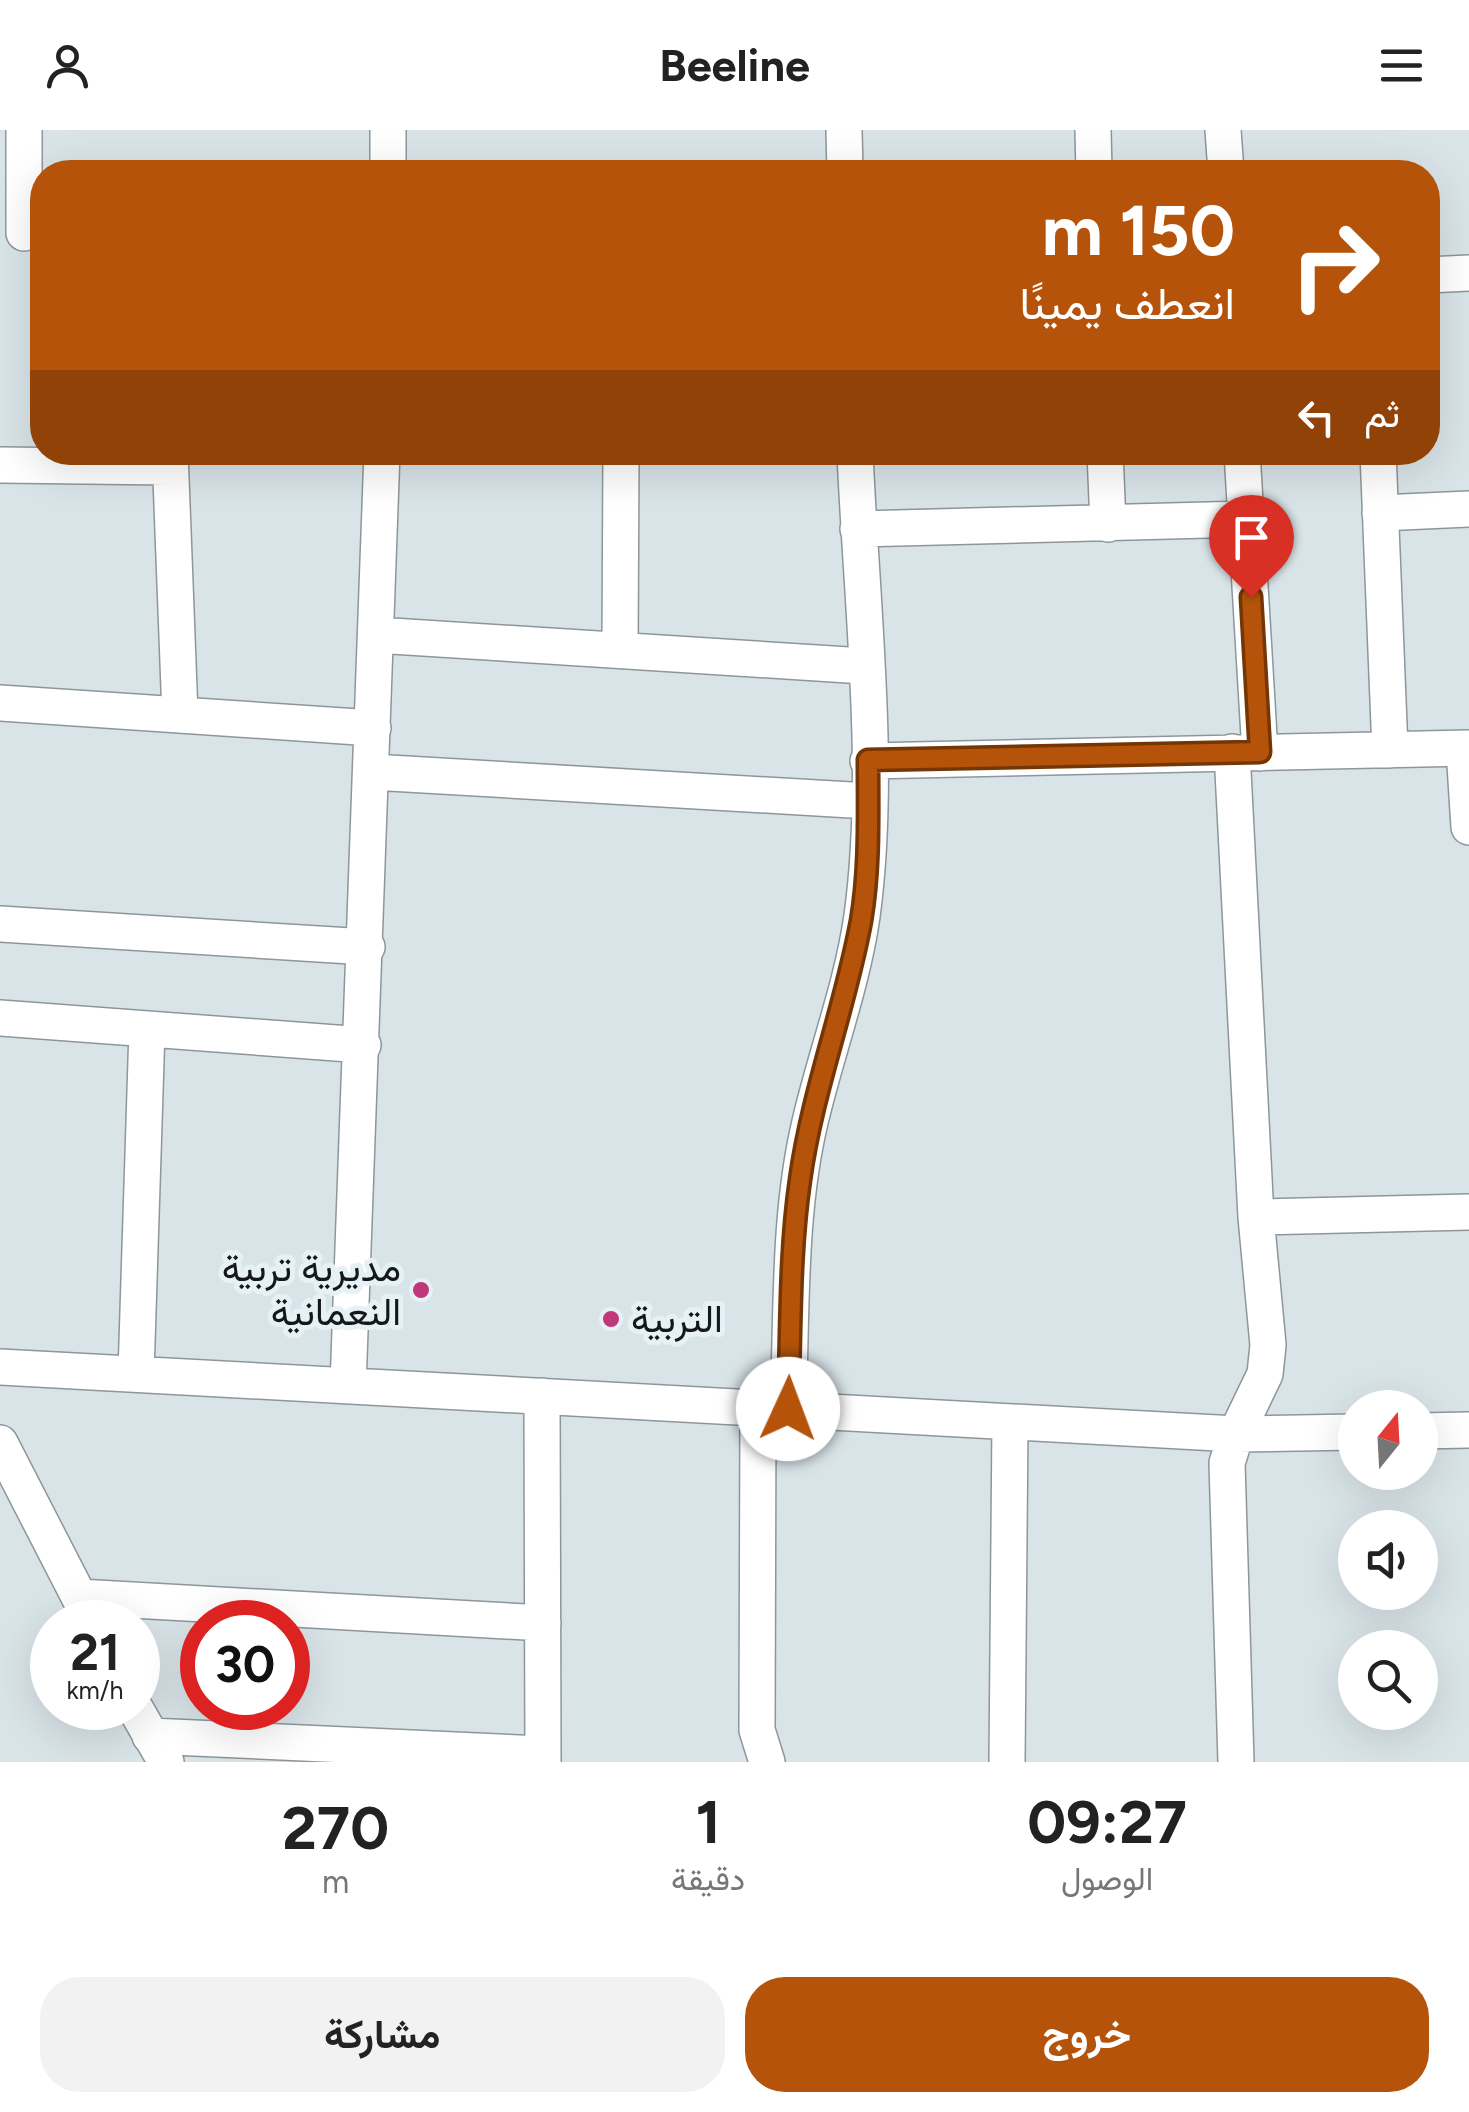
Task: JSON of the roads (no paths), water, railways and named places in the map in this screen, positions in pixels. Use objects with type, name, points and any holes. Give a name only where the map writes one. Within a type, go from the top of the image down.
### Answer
[{"type":"street","points":[[22,233],[24,130]]},
{"type":"street","points":[[388,130],[388,160]]},
{"type":"street","points":[[844,130],[845,160]]},
{"type":"street","points":[[1093,130],[1094,160]]},
{"type":"street","points":[[1223,130],[1225,160]]},
{"type":"street","points":[[1440,274],[1469,273]]},
{"type":"street","points":[[0,465],[30,464]]},
{"type":"street","points":[[170,465],[180,715]]},
{"type":"street","points":[[348,1386],[382,465]]},
{"type":"street","points":[[620,650],[621,465]]},
{"type":"street","points":[[767,1762],[758,1730],[773,1409],[810,1121],[833,1048],[862,918],[868,760],[856,465]]},
{"type":"street","points":[[1106,465],[1108,524]]},
{"type":"street","points":[[1236,1762],[1227,1480],[1236,1434],[1267,1364],[1256,1217],[1243,465]]},
{"type":"street","points":[[1378,465],[1390,750]]},
{"type":"street","points":[[1380,512],[1469,508]]},
{"type":"street","points":[[858,529],[1246,519]]},
{"type":"street","points":[[376,636],[864,666]]},
{"type":"street","points":[[0,703],[373,728]]},
{"type":"street","points":[[868,760],[1466,748],[1469,827]]},
{"type":"street","points":[[372,772],[868,802]]},
{"type":"street","points":[[0,924],[366,947]]},
{"type":"street","points":[[0,1018],[363,1046]]},
{"type":"street","points":[[136,1374],[147,1029]]},
{"type":"street","points":[[1256,1217],[1469,1212]]},
{"type":"street","points":[[0,1367],[1236,1434],[1338,1432]]},
{"type":"street","points":[[151,1735],[543,1758],[542,1396]]},
{"type":"street","points":[[1008,1762],[1010,1422]]},
{"type":"street","points":[[1438,1430],[1469,1430]]},
{"type":"street","points":[[0,1443],[80,1600]]},
{"type":"street","points":[[160,1612],[542,1622]]},
{"type":"place","name":"مديرية تربية النعمانية","points":[[421,1290]]},
{"type":"place","name":"التربية","points":[[611,1319]]}]
